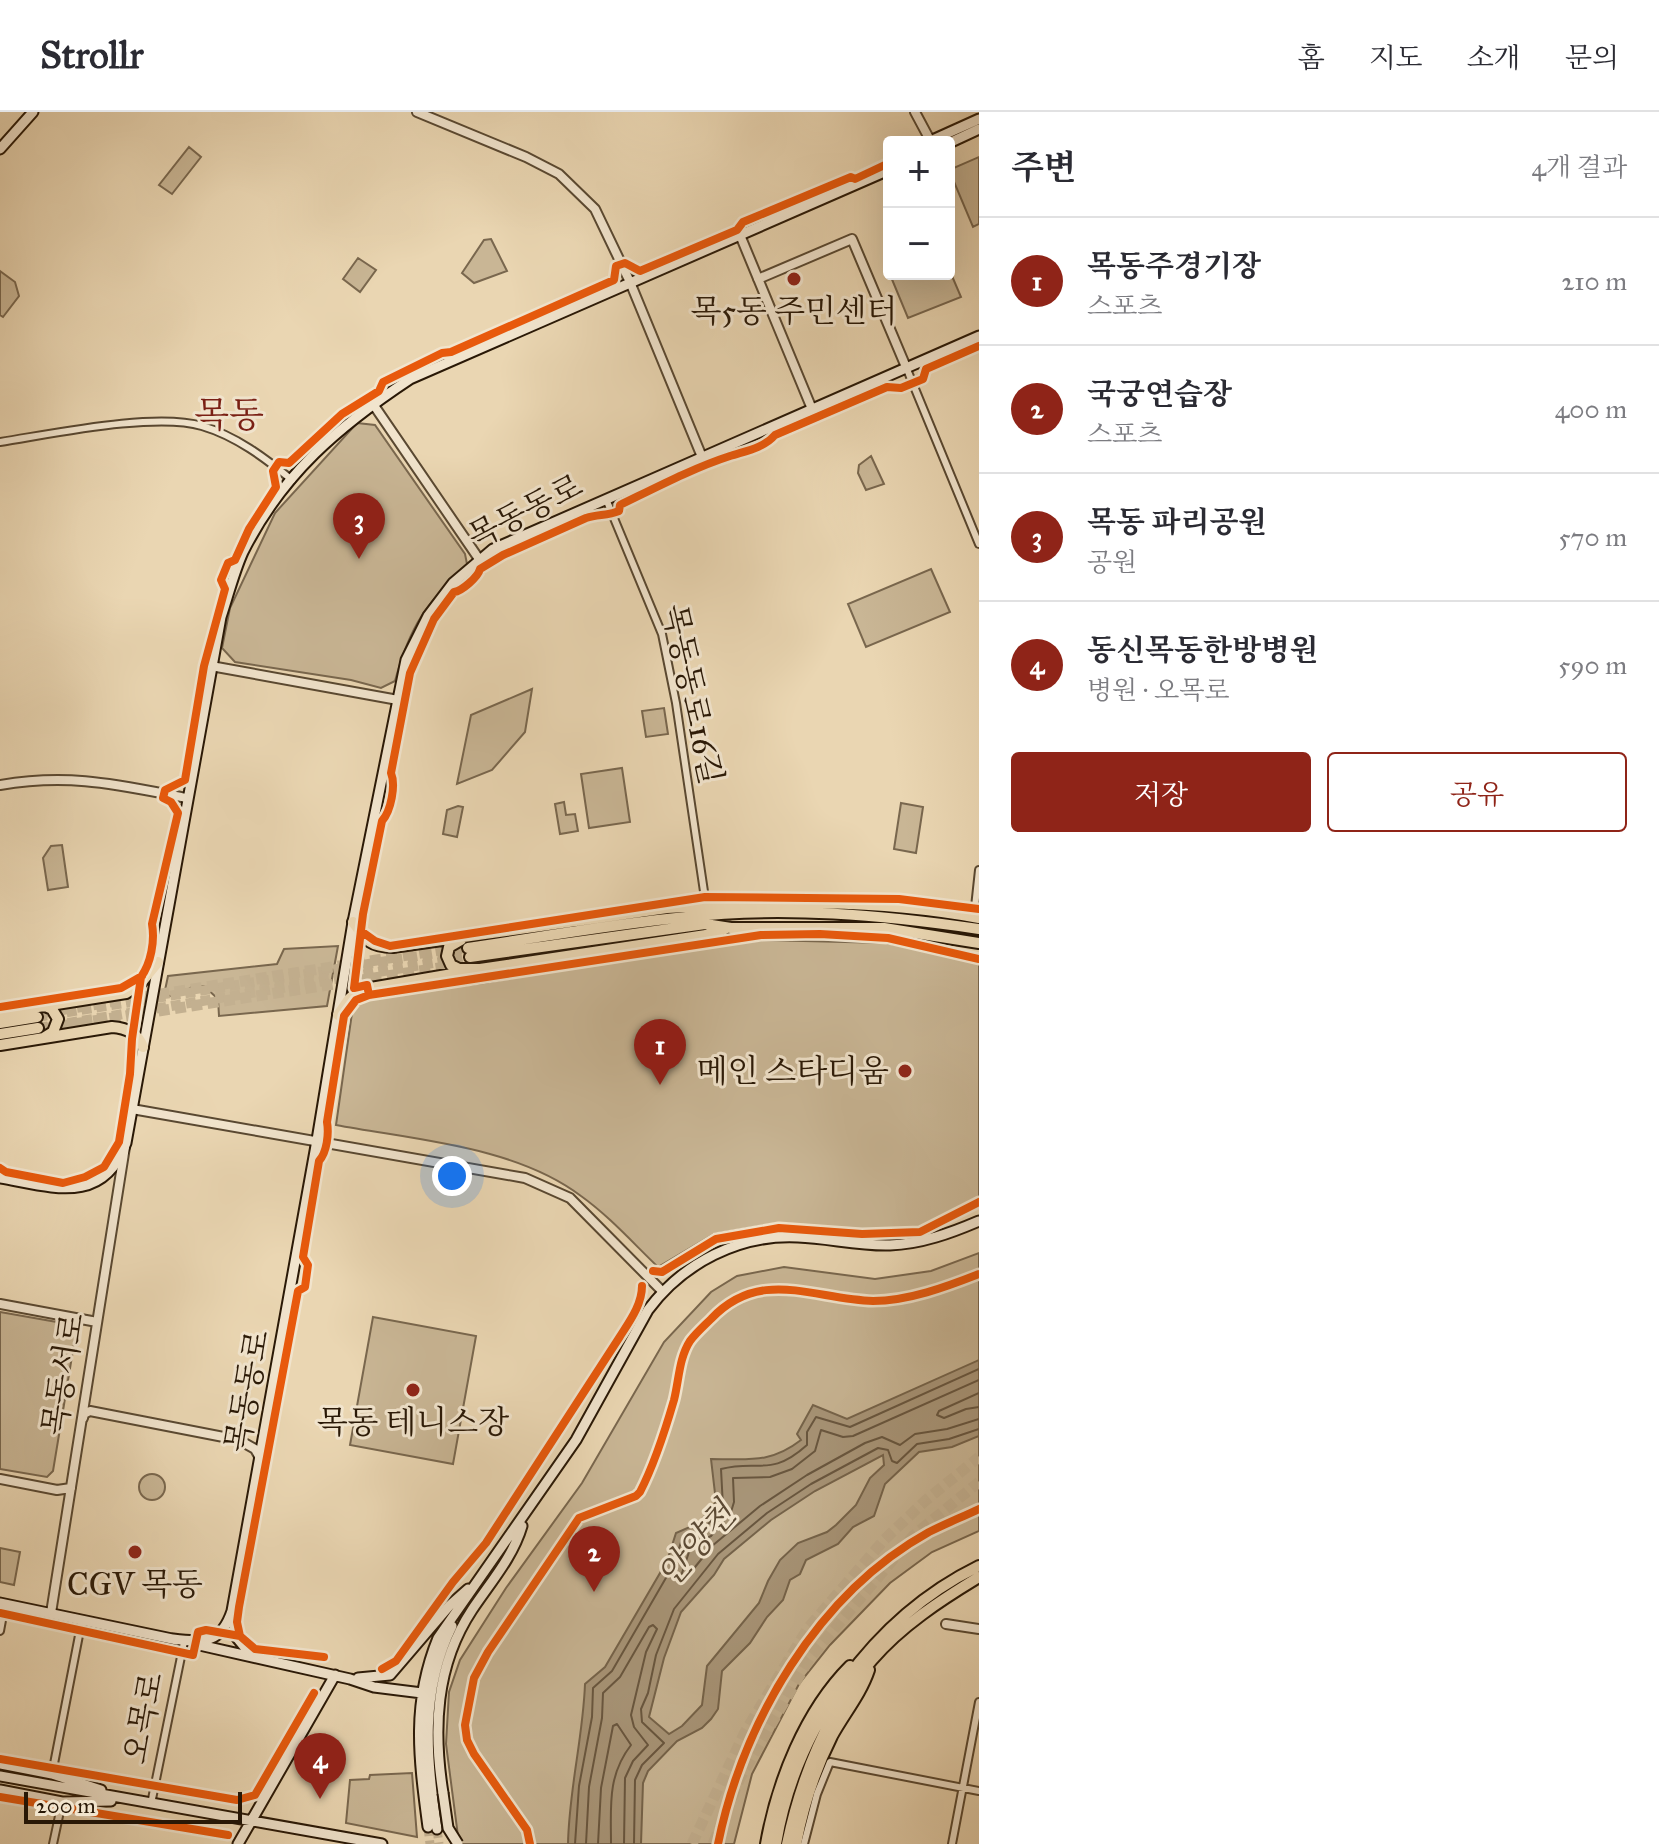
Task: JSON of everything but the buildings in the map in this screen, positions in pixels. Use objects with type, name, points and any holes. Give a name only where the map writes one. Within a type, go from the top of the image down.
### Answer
[{"type":"main road","points":[[0,149],[33,112]]},
{"type":"main road","points":[[940,136],[979,119]]},
{"type":"main road","points":[[955,140],[979,129]]},
{"type":"main road","name":"목동서로","points":[[0,1178],[60,1188],[89,1185],[115,1166],[126,1143],[221,617],[242,554],[273,503],[315,450],[410,379],[883,173]]},
{"type":"main road","name":"목동동로","points":[[254,1657],[243,1649],[237,1638],[232,1611],[353,922],[408,653],[428,616],[453,583],[493,549],[979,336]]},
{"type":"main road","points":[[470,947],[667,908],[706,905],[862,905],[979,916]]},
{"type":"main road","points":[[480,969],[459,969],[448,960],[449,947],[455,942],[470,947],[674,918],[726,914],[865,915],[979,929]]},
{"type":"main road","points":[[353,922],[363,937],[378,947],[470,947],[705,924],[731,928],[884,928],[979,943]]},
{"type":"main road","points":[[338,1015],[359,990],[706,935],[731,928]]},
{"type":"main road","points":[[0,1013],[126,993],[140,984],[158,962]]},
{"type":"main road","points":[[0,1023],[53,1032],[58,1019],[52,1009],[45,1006]]},
{"type":"main road","points":[[0,1034],[40,1028],[112,1027],[129,1031],[143,1047]]},
{"type":"main road","points":[[0,1045],[40,1028]]},
{"type":"main road","points":[[432,1828],[418,1738],[438,1638],[576,1440],[648,1310],[662,1291],[696,1265],[742,1243],[798,1237],[856,1245],[893,1245],[919,1242],[979,1221]]},
{"type":"main road","points":[[458,1844],[448,1828],[438,1760],[437,1721],[448,1659],[469,1614],[510,1553],[524,1518]]},
{"type":"main road","points":[[776,1844],[785,1803],[807,1745],[833,1697],[927,1597],[979,1566]]},
{"type":"main road","points":[[787,1844],[817,1747],[869,1658],[937,1603],[979,1577]]},
{"type":"main road","points":[[350,1679],[390,1675],[450,1605],[481,1578]]},
{"type":"main road","points":[[3,1603],[335,1675],[374,1687],[426,1693]]},
{"type":"main road","points":[[173,1639],[196,1642],[215,1637],[224,1629],[232,1611]]},
{"type":"main road","points":[[764,1844],[780,1790],[815,1712],[840,1676],[858,1659],[869,1658]]},
{"type":"main road","points":[[796,1844],[812,1782],[831,1739],[864,1683],[869,1658]]},
{"type":"main road","points":[[238,1844],[335,1675]]},
{"type":"main road","name":"오목로","points":[[0,1764],[52,1774],[135,1801]]},
{"type":"main road","name":"오목로","points":[[0,1776],[355,1842],[382,1844]]},
{"type":"main road","name":"오목로","points":[[0,1790],[62,1802],[135,1801]]},
{"type":"street","points":[[417,112],[559,174],[595,209],[630,282],[702,457]]},
{"type":"street","points":[[915,112],[927,136]]},
{"type":"street","points":[[740,235],[812,409]]},
{"type":"street","points":[[758,279],[852,239],[979,544]]},
{"type":"street","points":[[373,404],[479,559]]},
{"type":"street","points":[[0,442],[151,421],[200,425],[258,453],[292,480]]},
{"type":"street","name":"목동동로16길","points":[[606,499],[662,634],[678,717],[706,905]]},
{"type":"street","points":[[211,666],[398,700]]},
{"type":"street","points":[[0,785],[38,779],[89,780],[187,798]]},
{"type":"street","points":[[959,914],[970,906],[979,870]]},
{"type":"street","points":[[975,891],[975,907],[979,916]]},
{"type":"street","points":[[132,1109],[525,1178],[570,1198],[662,1291]]},
{"type":"street","name":"목동서로","points":[[51,1613],[126,1143]]},
{"type":"street","points":[[0,1304],[97,1322]]},
{"type":"street","points":[[82,1420],[84,1414],[90,1411],[239,1440],[255,1449],[260,1458]]},
{"type":"street","points":[[0,1479],[57,1490],[71,1488]]},
{"type":"street","points":[[0,1631],[3,1603]]},
{"type":"street","points":[[52,1774],[82,1620]]},
{"type":"street","points":[[946,1624],[979,1629]]},
{"type":"street","name":"오목로","points":[[151,1804],[184,1642]]},
{"type":"street","points":[[952,1844],[979,1702]]},
{"type":"street","points":[[804,1844],[817,1794],[830,1762],[979,1791]]},
{"type":"street","points":[[53,1844],[62,1802]]},
{"type":"shaded area","points":[[189,147],[201,157],[172,194],[159,185]]},
{"type":"shaded area","points":[[979,157],[979,224],[973,227],[955,184],[955,167]]},
{"type":"shaded area","points":[[491,239],[507,271],[474,283],[462,273],[484,240]]},
{"type":"shaded area","points":[[358,258],[376,270],[360,292],[343,279]]},
{"type":"shaded area","points":[[0,271],[15,282],[19,296],[3,317],[0,315]]},
{"type":"shaded area","points":[[892,280],[954,280],[961,297],[908,318]]},
{"type":"shaded area","points":[[357,423],[375,425],[465,554],[467,564],[421,616],[395,681],[381,688],[351,680],[235,662],[222,648],[230,608],[275,513]]},
{"type":"shaded area","points":[[871,456],[884,484],[866,490],[858,473],[859,465]]},
{"type":"shaded area","points":[[931,569],[950,612],[866,647],[848,604]]},
{"type":"shaded area","points":[[532,689],[525,732],[492,770],[457,784],[471,715]]},
{"type":"shaded area","points":[[664,708],[668,734],[646,737],[642,711]]},
{"type":"shaded area","points":[[622,768],[630,822],[589,828],[581,774]]},
{"type":"shaded area","points":[[564,802],[566,815],[575,814],[578,831],[560,834],[555,804]]},
{"type":"shaded area","points":[[901,803],[923,807],[916,853],[894,849]]},
{"type":"shaded area","points":[[463,807],[457,837],[443,834],[447,810]]},
{"type":"shaded area","points":[[62,845],[68,887],[48,890],[43,858],[51,846]]},
{"type":"shaded area","points":[[762,940],[886,943],[979,959],[979,1200],[922,1227],[864,1230],[779,1223],[714,1234],[658,1267],[581,1196],[555,1179],[526,1166],[463,1147],[336,1125],[353,1006],[369,997],[484,983],[633,956]]},
{"type":"shaded area","points":[[338,946],[327,1006],[219,1016],[218,999],[204,986],[192,987],[176,997],[164,995],[168,976],[277,964],[284,949]]},
{"type":"shaded area","points":[[979,1253],[979,1531],[932,1552],[890,1583],[830,1645],[799,1684],[752,1774],[734,1844],[459,1844],[446,1744],[449,1692],[460,1660],[506,1588],[582,1483],[664,1342],[711,1292],[737,1276],[784,1267],[875,1279],[931,1271]]},
{"type":"shaded area","points":[[0,1312],[68,1324],[76,1332],[53,1471],[47,1477],[0,1469]]},
{"type":"shaded area","name":"목동 테니스장","points":[[373,1317],[476,1336],[453,1464],[350,1445]]},
{"type":"shaded area","points":[[152,1474],[161,1478],[165,1487],[161,1496],[152,1500],[143,1496],[139,1487],[143,1478]]},
{"type":"shaded area","points":[[0,1548],[20,1552],[14,1585],[0,1582]]},
{"type":"shaded area","points":[[412,1773],[417,1837],[346,1823],[350,1780],[369,1779],[370,1775]]},
{"type":"water","name":"안양천","points":[[979,1360],[979,1436],[952,1447],[919,1452],[885,1484],[874,1516],[853,1527],[838,1544],[806,1560],[800,1574],[790,1580],[783,1600],[750,1643],[722,1671],[718,1709],[711,1719],[702,1728],[677,1741],[648,1771],[643,1783],[641,1844],[568,1844],[585,1684],[605,1667],[667,1561],[676,1533],[699,1523],[716,1502],[711,1459],[769,1457],[790,1448],[801,1440],[797,1434],[813,1405],[847,1419]],"holes":[[[883,1455],[884,1465],[870,1478],[856,1505],[836,1525],[827,1532],[798,1543],[780,1560],[759,1603],[707,1666],[702,1705],[682,1726],[669,1734],[649,1717],[664,1658],[681,1612],[724,1559],[771,1520],[815,1491]]]},
{"type":"tunnel","points":[[28,1015],[478,944]]},
{"type":"tunnel","points":[[28,1031],[589,945]]},
{"type":"tunnel","points":[[37,1017],[468,948]]},
{"type":"tunnel","points":[[38,1028],[470,957]]},
{"type":"tunnel","points":[[692,1844],[745,1732],[808,1628],[884,1540],[979,1457]]},
{"type":"tunnel","points":[[713,1844],[740,1778],[809,1659],[913,1536],[979,1482]]},
{"type":"tunnel","points":[[428,1827],[430,1844]]},
{"type":"tunnel","points":[[437,1829],[439,1844]]},
{"type":"cycle path","points":[[0,1168],[6,1172],[63,1183],[85,1177],[104,1167],[119,1142],[141,977],[151,952],[152,924],[178,813],[171,802],[163,798],[165,790],[185,780],[204,666],[225,589],[221,580],[228,563],[235,560],[249,529],[276,487],[273,471],[279,462],[289,463],[342,414],[379,391],[383,382],[442,353],[451,352],[614,280],[616,266],[625,263],[640,271],[737,230],[743,222],[883,166]]},
{"type":"cycle path","points":[[369,995],[367,985],[354,988],[363,914],[382,821],[392,798],[391,773],[410,673],[434,619],[454,592],[469,583],[480,569],[503,555],[586,518],[619,511],[620,505],[674,479],[760,446],[775,435],[887,387],[901,388],[923,379],[926,369],[979,346]]},
{"type":"cycle path","points":[[361,931],[375,941],[390,946],[705,897],[899,899],[979,909]]},
{"type":"cycle path","points":[[240,1636],[237,1622],[239,1607],[298,1291],[305,1287],[308,1265],[303,1257],[319,1161],[327,1143],[327,1122],[344,1016],[356,1000],[369,995],[761,935],[888,938],[979,959]]},
{"type":"cycle path","points":[[0,1007],[121,988],[142,976]]},
{"type":"cycle path","points":[[653,1271],[662,1272],[716,1239],[779,1228],[862,1234],[920,1232],[979,1202]]},
{"type":"cycle path","points":[[530,1844],[527,1830],[467,1740],[465,1725],[474,1678],[488,1652],[579,1518],[640,1492],[663,1435],[681,1362],[690,1341],[730,1303],[749,1294],[788,1290],[873,1301],[900,1299],[979,1274]]},
{"type":"cycle path","points":[[382,1669],[396,1661],[453,1582],[486,1543],[631,1320],[640,1300],[642,1286]]},
{"type":"cycle path","points":[[718,1844],[746,1752],[766,1708],[820,1626],[852,1590],[889,1558],[929,1532],[979,1509]]},
{"type":"cycle path","points":[[0,1613],[193,1655],[198,1632],[206,1630],[240,1636],[255,1649],[324,1657]]},
{"type":"cycle path","points":[[0,1759],[237,1800],[255,1795],[314,1693]]},
{"type":"cycle path","points":[[0,1797],[228,1835]]},
{"type":"place","name":"목5동 주민센터","points":[[794,279]]},
{"type":"place","name":"목동 파리공원","points":[[359,559]]},
{"type":"place","name":"메인 스타디움","points":[[905,1071]]},
{"type":"place","name":"목동주경기장","points":[[660,1085]]},
{"type":"place","name":"목동 테니스장","points":[[413,1390]]},
{"type":"place","name":"CGV 목동","points":[[135,1552]]},
{"type":"place","name":"국궁연습장","points":[[594,1592]]},
{"type":"place","name":"동신목동한방병원","points":[[320,1799]]},
{"type":"district","name":"목동","points":[[229,414]]}]
